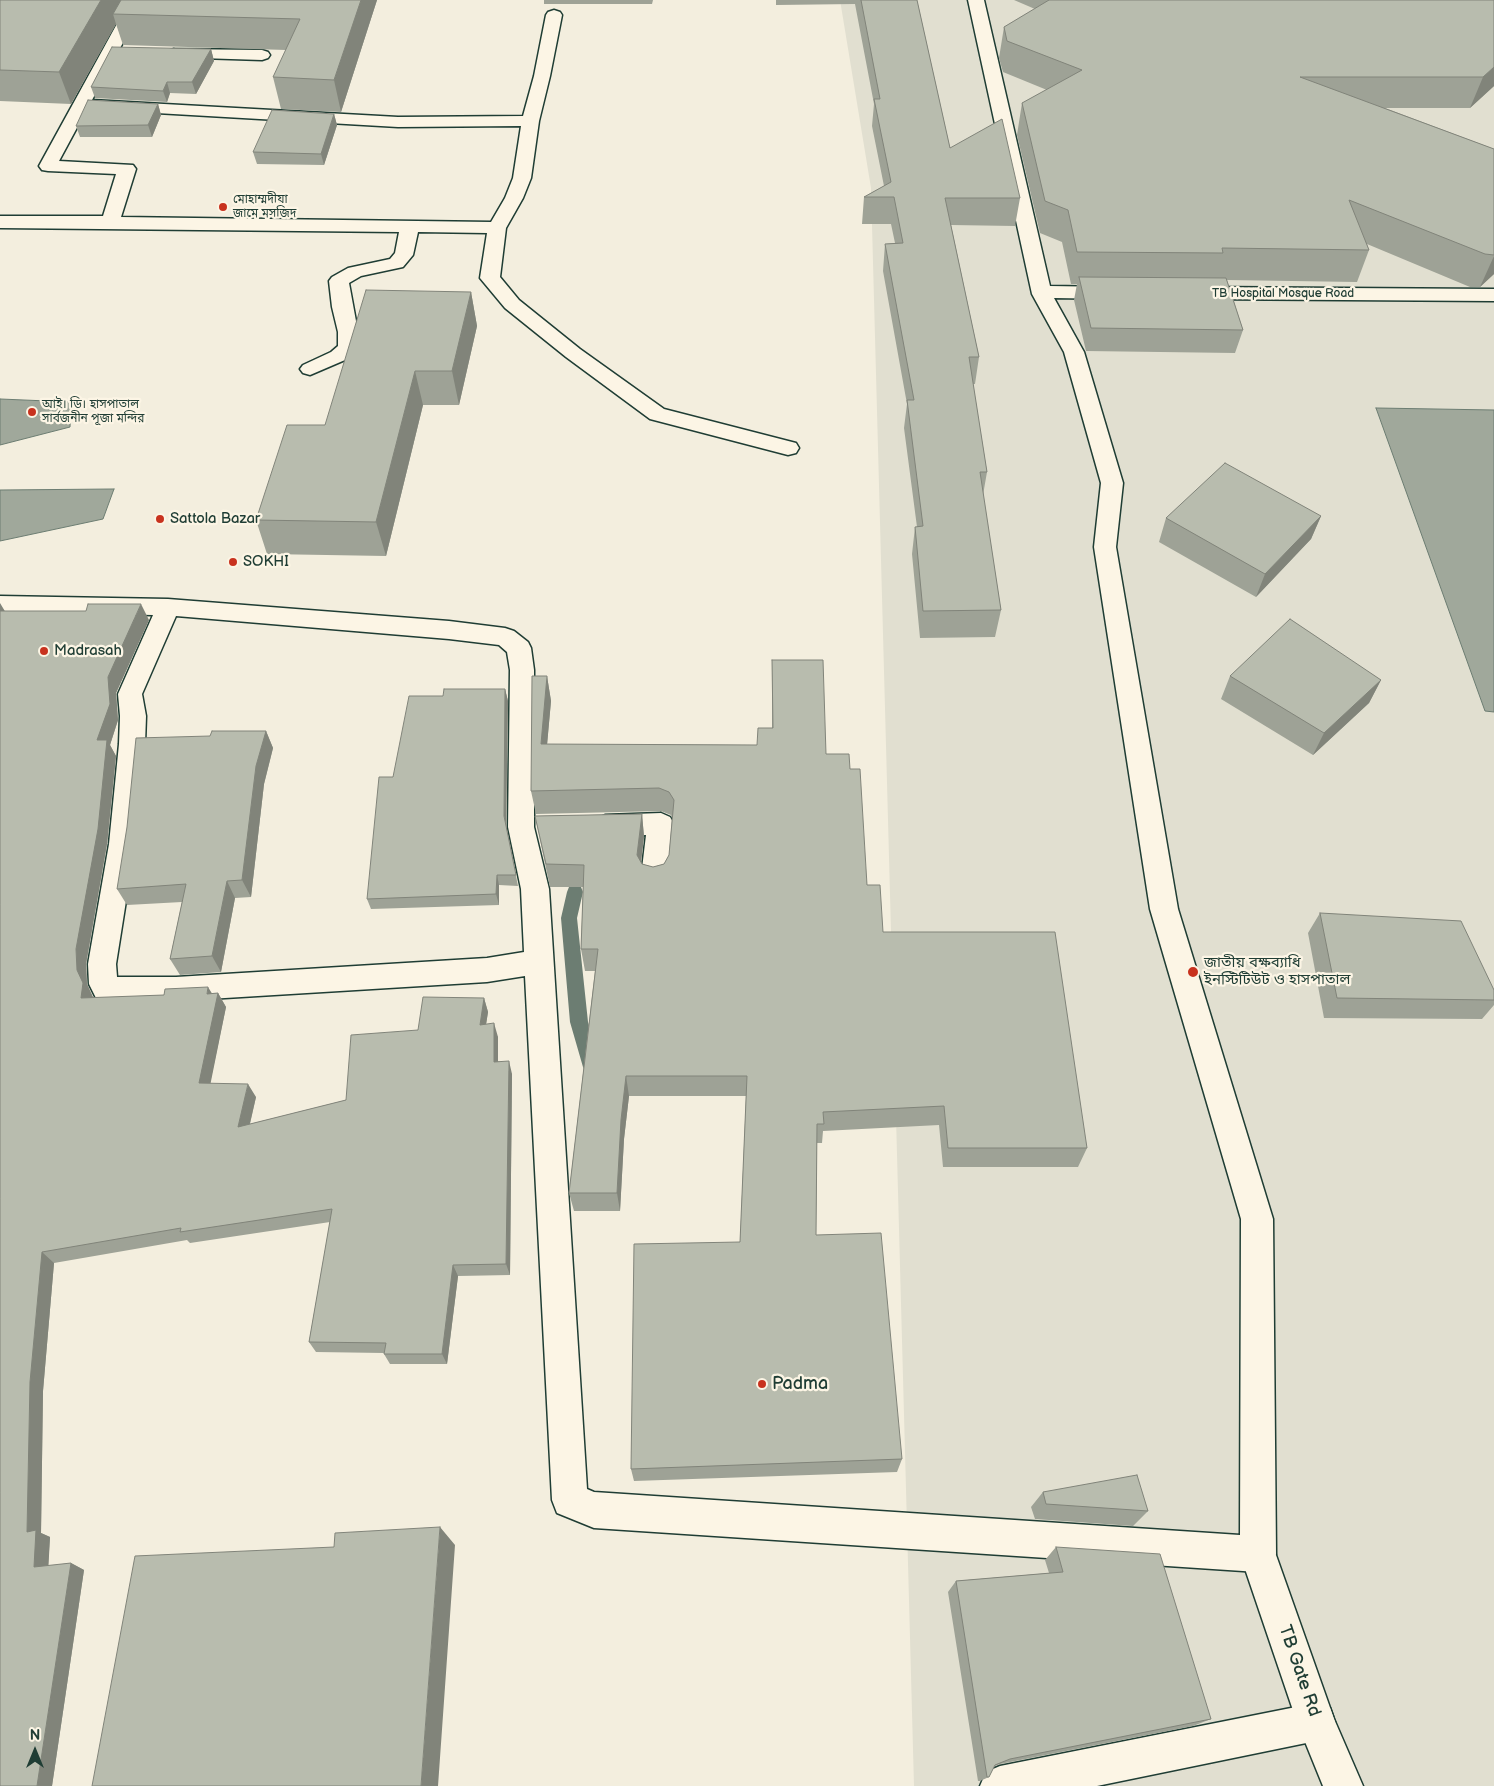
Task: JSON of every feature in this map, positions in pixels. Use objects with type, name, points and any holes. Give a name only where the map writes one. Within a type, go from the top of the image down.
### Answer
[{"type":"street","points":[[110,222],[127,168],[48,166],[82,104],[118,52],[138,0]]},
{"type":"street","name":"TB Gate Rd","points":[[976,0],[1042,294],[1074,352],[1112,483],[1105,547],[1164,909],[1257,1219],[1258,1554],[1316,1722],[1343,1786]]},
{"type":"street","points":[[554,15],[542,76],[530,121],[522,178],[514,198],[497,228],[490,278],[512,304],[573,353],[656,414],[788,448]]},
{"type":"street","points":[[155,53],[262,56]]},
{"type":"street","points":[[82,104],[398,122],[530,121]]},
{"type":"street","points":[[0,222],[497,228]]},
{"type":"street","points":[[310,369],[338,356],[348,346],[348,332],[342,307],[339,281],[355,272],[396,263],[404,255],[410,226]]},
{"type":"street","points":[[1042,294],[1050,292],[1129,293]]},
{"type":"street","name":"TB Hospital Mosque Road","points":[[1178,293],[1494,295]]},
{"type":"street","points":[[0,604],[168,607],[505,637],[519,648],[522,670],[521,827],[535,889],[570,1500],[594,1510],[1258,1554]]},
{"type":"street","points":[[168,607],[130,694],[133,716],[132,744],[122,844],[102,964],[103,984],[106,989],[134,991],[176,989],[487,970],[539,962]]},
{"type":"street","points":[[579,826],[661,824],[655,877]]},
{"type":"street","points":[[521,827],[550,827]]},
{"type":"street","points":[[1000,1786],[1316,1722]]},
{"type":"shaded area","name":"জাতীয় বক্ষব্যাধি ইনস্টিটিউট ও হাসপাতাল","points":[[840,0],[1494,0],[1494,1786],[914,1786],[871,188]]},
{"type":"shaded area","points":[[0,399],[71,402],[70,427],[0,445]]},
{"type":"shaded area","points":[[1376,408],[1494,410],[1494,712],[1485,711]]},
{"type":"shaded area","points":[[114,489],[103,519],[0,541],[0,490]]},
{"type":"building","points":[[0,0],[101,0],[59,72],[0,70]]},
{"type":"building","points":[[121,0],[361,0],[334,80],[273,77],[300,19],[113,14]]},
{"type":"building","points":[[861,0],[917,0],[950,148],[1002,119],[1020,198],[945,198],[979,357],[969,357],[987,472],[980,472],[1001,610],[923,611],[915,527],[923,526],[907,400],[914,400],[885,244],[903,243],[894,197],[864,197],[891,182],[874,99],[880,99]]},
{"type":"building","points":[[1049,0],[1494,0],[1494,67],[1483,77],[1300,77],[1494,149],[1494,255],[1485,254],[1349,200],[1369,250],[1222,248],[1223,253],[1077,252],[1068,210],[1045,201],[1022,103],[1082,70],[1007,41],[1004,27]]},
{"type":"building","points":[[112,47],[211,49],[192,82],[167,82],[163,91],[91,87]]},
{"type":"building","points":[[88,100],[158,104],[148,125],[76,126]]},
{"type":"building","points":[[272,110],[334,114],[321,154],[253,152]]},
{"type":"building","points":[[1079,277],[1226,278],[1243,330],[1091,328]]},
{"type":"building","points":[[366,290],[471,292],[452,371],[415,371],[376,522],[256,520],[287,425],[325,425]]},
{"type":"building","points":[[1225,463],[1321,516],[1265,574],[1166,518]]},
{"type":"building","points":[[88,604],[141,604],[108,677],[110,704],[97,740],[107,740],[98,829],[76,949],[77,970],[83,983],[81,998],[164,995],[165,989],[208,987],[207,994],[218,993],[199,1083],[248,1084],[238,1127],[346,1100],[351,1035],[418,1030],[423,997],[484,998],[480,1025],[494,1023],[494,1062],[509,1061],[506,1264],[453,1265],[442,1354],[384,1354],[386,1343],[309,1342],[332,1209],[180,1232],[181,1228],[42,1252],[30,1382],[27,1532],[36,1530],[34,1567],[71,1563],[37,1786],[0,1786],[0,611],[86,611]]},
{"type":"building","points":[[1290,619],[1381,680],[1324,733],[1230,676]]},
{"type":"building","points":[[772,660],[823,660],[826,754],[849,754],[850,769],[860,769],[867,885],[880,885],[883,932],[1055,932],[1087,1148],[948,1148],[944,1106],[823,1112],[824,1124],[817,1124],[816,1235],[881,1233],[902,1459],[631,1469],[634,1244],[740,1242],[747,1076],[626,1076],[621,1120],[617,1193],[569,1193],[598,949],[581,949],[584,865],[546,864],[535,816],[642,814],[637,855],[642,864],[653,867],[664,864],[669,855],[674,800],[669,792],[659,788],[531,791],[532,676],[547,676],[541,744],[757,745],[758,728],[773,728]]},
{"type":"building","points":[[444,689],[505,689],[504,816],[516,875],[497,875],[496,894],[367,899],[379,777],[393,777],[409,696],[443,696]]},
{"type":"building","points":[[212,731],[266,731],[256,766],[242,880],[227,881],[212,956],[170,959],[186,884],[117,889],[127,827],[136,738],[210,736]]},
{"type":"building","points":[[1320,913],[1461,921],[1494,990],[1494,1000],[1337,998]]},
{"type":"building","points":[[1137,1475],[1148,1511],[1046,1504],[1043,1492]]},
{"type":"building","points":[[440,1527],[421,1786],[92,1786],[135,1556],[334,1547],[335,1533]]},
{"type":"building","points":[[1056,1547],[1160,1554],[1211,1719],[1010,1759],[995,1765],[989,1777],[987,1777],[956,1581],[1063,1572]]},
{"type":"waterway","points":[[575,892],[569,918],[579,1022],[592,1067]]},
{"type":"place","name":"মোহাম্মদীয়া জামে মসজিদ","points":[[223,207]]},
{"type":"place","name":"আই। ডি। হাসপাতাল সার্বজনীন পূজা মন্দির","points":[[32,412]]},
{"type":"place","name":"Sattola Bazar","points":[[160,519]]},
{"type":"place","name":"SOKHI","points":[[233,562]]},
{"type":"place","name":"Madrasah","points":[[44,651]]},
{"type":"place","name":"জাতীয় বক্ষব্যাধি ইনস্টিটিউট ও হাসপাতাল","points":[[1193,972]]},
{"type":"place","name":"Padma","points":[[762,1384]]}]
